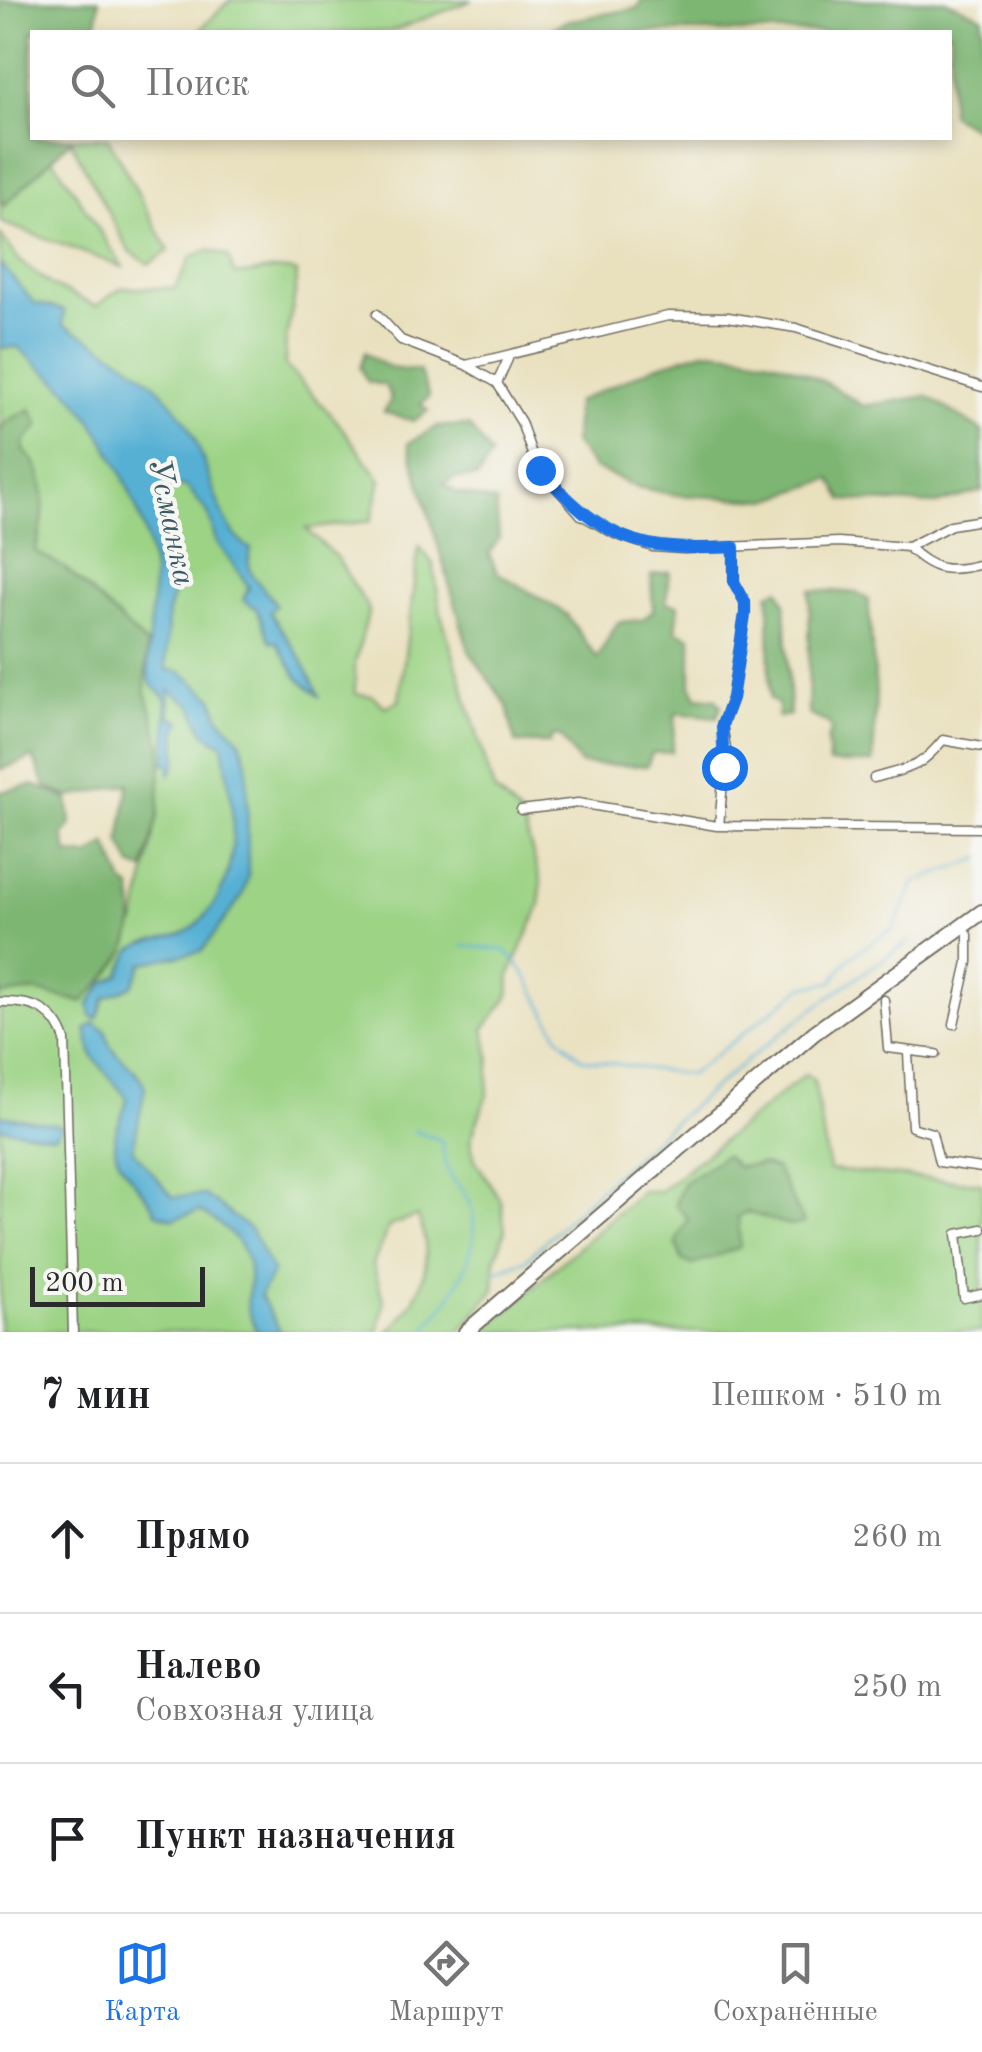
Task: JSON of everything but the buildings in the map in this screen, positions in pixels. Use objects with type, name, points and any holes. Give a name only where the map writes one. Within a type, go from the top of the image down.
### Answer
[{"type":"highway","points":[[466,1332],[814,1033],[982,912]]},
{"type":"street","points":[[377,314],[401,340],[466,366],[498,384],[521,422],[540,470],[581,515],[615,534],[653,546],[838,542],[908,547],[951,525],[982,520]]},
{"type":"street","points":[[466,366],[508,359],[668,316],[728,317],[796,328],[982,387]]},
{"type":"street","points":[[498,384],[508,359]]},
{"type":"street","points":[[719,826],[726,749],[722,725],[732,698],[745,614],[745,602],[734,582],[734,547]]},
{"type":"street","points":[[908,547],[928,566],[947,572],[982,564]]},
{"type":"street","points":[[874,778],[922,764],[933,757],[943,740],[982,747]]},
{"type":"street","points":[[521,810],[601,805],[719,826],[982,828]]},
{"type":"street","points":[[954,1024],[968,962],[968,936]]},
{"type":"street","points":[[884,1000],[888,1048],[936,1054]]},
{"type":"street","points":[[0,1002],[42,1008],[56,1020],[65,1040],[74,1332]]},
{"type":"street","points":[[908,1053],[912,1127],[932,1133],[939,1162],[982,1168]]},
{"type":"street","points":[[982,1229],[956,1234],[964,1298],[982,1294]]},
{"type":"green space","points":[[0,0],[30,30],[30,140],[41,140],[123,267],[0,222]]},
{"type":"green space","points":[[0,0],[99,0],[96,30],[30,30],[30,140],[71,140],[4,206],[0,198]]},
{"type":"green space","points":[[230,0],[473,0],[395,30],[200,30]]},
{"type":"green space","points":[[641,0],[945,0],[982,16],[982,132],[952,115],[952,30],[550,30],[566,21],[638,8]]},
{"type":"green space","points":[[70,140],[109,140],[169,251],[149,264],[129,251]]},
{"type":"green space","points":[[0,234],[20,261],[51,285],[96,306],[121,288],[176,288],[191,257],[209,250],[228,256],[234,274],[281,270],[297,273],[285,365],[336,420],[381,480],[371,521],[306,529],[337,558],[369,610],[355,663],[355,694],[373,696],[385,707],[399,701],[419,546],[433,564],[441,614],[494,790],[522,817],[541,882],[540,906],[510,974],[509,996],[484,1029],[490,1058],[487,1095],[470,1141],[475,1160],[501,1201],[505,1231],[495,1260],[494,1290],[459,1332],[388,1332],[410,1306],[423,1278],[426,1248],[417,1216],[389,1226],[373,1264],[384,1302],[378,1332],[0,1332],[0,995],[35,991],[135,924],[154,834],[55,563],[35,551],[0,445]]},
{"type":"green space","points":[[704,351],[749,355],[788,366],[825,382],[863,406],[927,396],[982,431],[982,491],[936,504],[843,500],[831,479],[768,500],[676,495],[637,487],[594,468],[574,443],[576,402],[656,366]]},
{"type":"green space","points":[[365,352],[390,367],[419,370],[429,397],[421,404],[428,411],[413,421],[384,412],[391,399],[385,385],[368,382],[360,368]]},
{"type":"green space","points":[[31,409],[39,425],[24,442],[24,451],[39,471],[43,498],[35,551],[66,569],[147,645],[145,689],[162,748],[158,816],[144,870],[132,866],[120,841],[129,784],[70,797],[46,787],[33,757],[0,770],[0,433],[5,422]]},
{"type":"green space","points":[[438,426],[469,426],[491,455],[478,477],[455,478],[444,483],[457,493],[496,502],[499,538],[489,554],[497,572],[566,614],[597,658],[618,622],[642,620],[653,611],[651,575],[670,572],[666,603],[679,605],[676,631],[691,637],[691,685],[697,697],[716,699],[721,706],[717,717],[676,713],[672,752],[652,753],[647,766],[580,764],[560,736],[551,737],[550,743],[515,743],[507,706],[469,651],[408,443]]},
{"type":"green space","points":[[779,589],[785,602],[790,715],[778,717],[778,704],[770,699],[769,594]]},
{"type":"green space","points":[[810,590],[858,593],[868,599],[876,692],[873,763],[829,763],[827,739],[832,730],[828,723],[808,714]]},
{"type":"green space","points":[[33,785],[68,799],[71,824],[63,836],[68,854],[89,856],[107,844],[124,883],[131,888],[133,924],[125,952],[82,1002],[35,991],[0,995],[0,792]]},
{"type":"green space","points":[[806,1074],[814,1081],[829,1170],[982,1183],[982,1332],[483,1332],[642,1191],[660,1191]]},
{"type":"green space","points":[[725,1155],[737,1167],[762,1164],[776,1169],[804,1223],[791,1226],[747,1212],[738,1216],[740,1247],[693,1265],[682,1260],[676,1242],[688,1219],[675,1204],[683,1183]]},
{"type":"water","points":[[0,263],[34,303],[64,310],[63,325],[130,365],[174,405],[193,435],[229,526],[251,549],[252,573],[276,605],[270,612],[302,660],[320,697],[298,678],[276,641],[271,643],[257,609],[243,600],[249,587],[216,541],[208,513],[187,487],[176,486],[158,496],[173,542],[169,547],[177,584],[168,612],[166,669],[181,672],[213,698],[220,718],[240,740],[247,762],[248,877],[242,896],[202,951],[143,963],[132,986],[105,998],[97,1019],[91,1016],[89,1004],[104,983],[119,975],[131,951],[188,931],[212,907],[230,865],[230,793],[223,745],[204,733],[191,704],[169,690],[170,716],[181,721],[176,734],[176,761],[170,774],[169,763],[164,763],[166,700],[149,676],[153,573],[143,527],[124,478],[84,410],[18,347],[0,348]]},
{"type":"water","points":[[94,1023],[106,1031],[112,1048],[145,1087],[133,1150],[173,1197],[205,1195],[251,1230],[273,1272],[260,1296],[281,1332],[258,1332],[248,1307],[247,1261],[232,1235],[199,1211],[174,1219],[156,1213],[123,1167],[115,1137],[127,1098],[93,1057],[86,1030]]},
{"type":"water","points":[[0,1115],[62,1127],[54,1136],[0,1128]]},
{"type":"waterway","points":[[463,946],[505,950],[524,972],[559,1037],[582,1059],[690,1075],[803,987],[832,982],[850,957],[894,928],[915,882],[982,858]]},
{"type":"waterway","points":[[495,1272],[526,1260],[710,1091],[807,1014],[909,942]]},
{"type":"waterway","points":[[414,1131],[441,1140],[448,1171],[468,1200],[473,1221],[473,1239],[463,1273],[423,1332]]},
{"type":"route","points":[[540,470],[581,515],[615,534],[653,546],[684,550],[734,547],[734,582],[743,596],[745,614],[738,638],[732,698],[722,725],[724,767]]},
{"type":"water label","name":"Усманка","points":[[170,522]]}]
